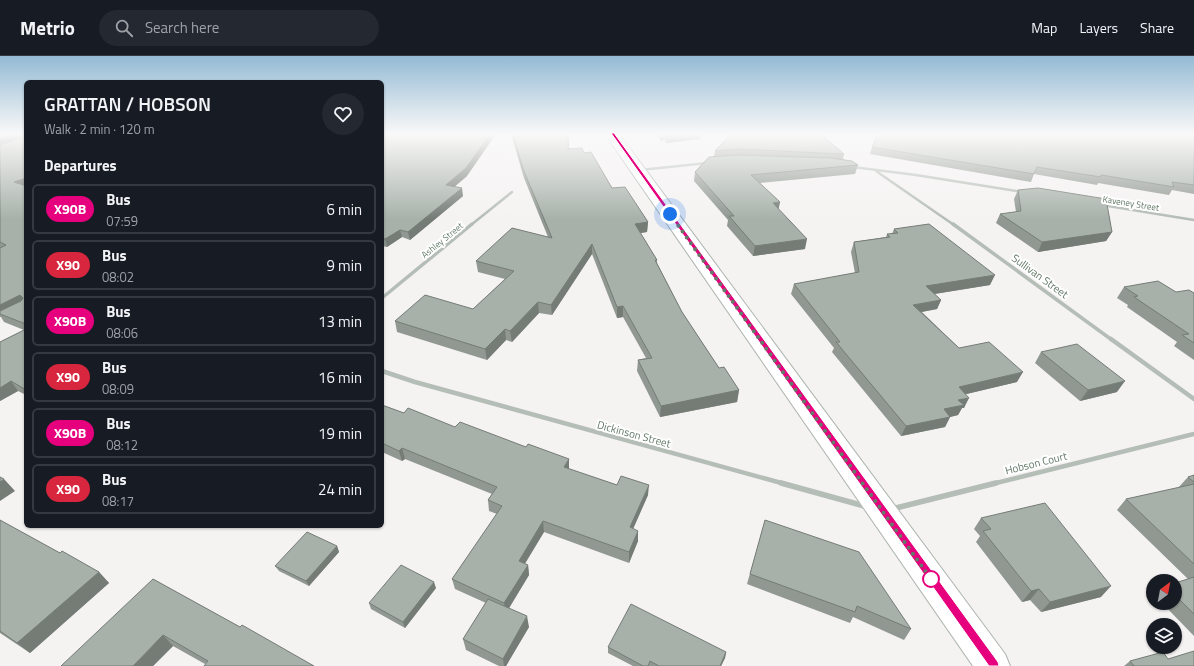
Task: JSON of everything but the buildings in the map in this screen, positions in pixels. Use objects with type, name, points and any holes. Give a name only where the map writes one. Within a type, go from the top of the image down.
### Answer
[{"type":"main road","points":[[633,162],[993,666]]},
{"type":"street","points":[[638,170],[705,162]]},
{"type":"street","points":[[847,166],[1026,192]]},
{"type":"street","name":"Sullivan Street","points":[[874,169],[1194,399]]},
{"type":"street","name":"Ashley Street","points":[[384,296],[512,192]]},
{"type":"street","name":"Kaveney Street","points":[[1096,204],[1194,220]]},
{"type":"street","name":"Dickinson Street","points":[[384,372],[431,387],[882,512]]},
{"type":"street","name":"Hobson Court","points":[[882,512],[1194,434]]},
{"type":"bus line","name":"X90B","points":[[633,162],[692,248],[993,666]]},
{"type":"route","points":[[670,214],[692,248],[931,579]]}]
